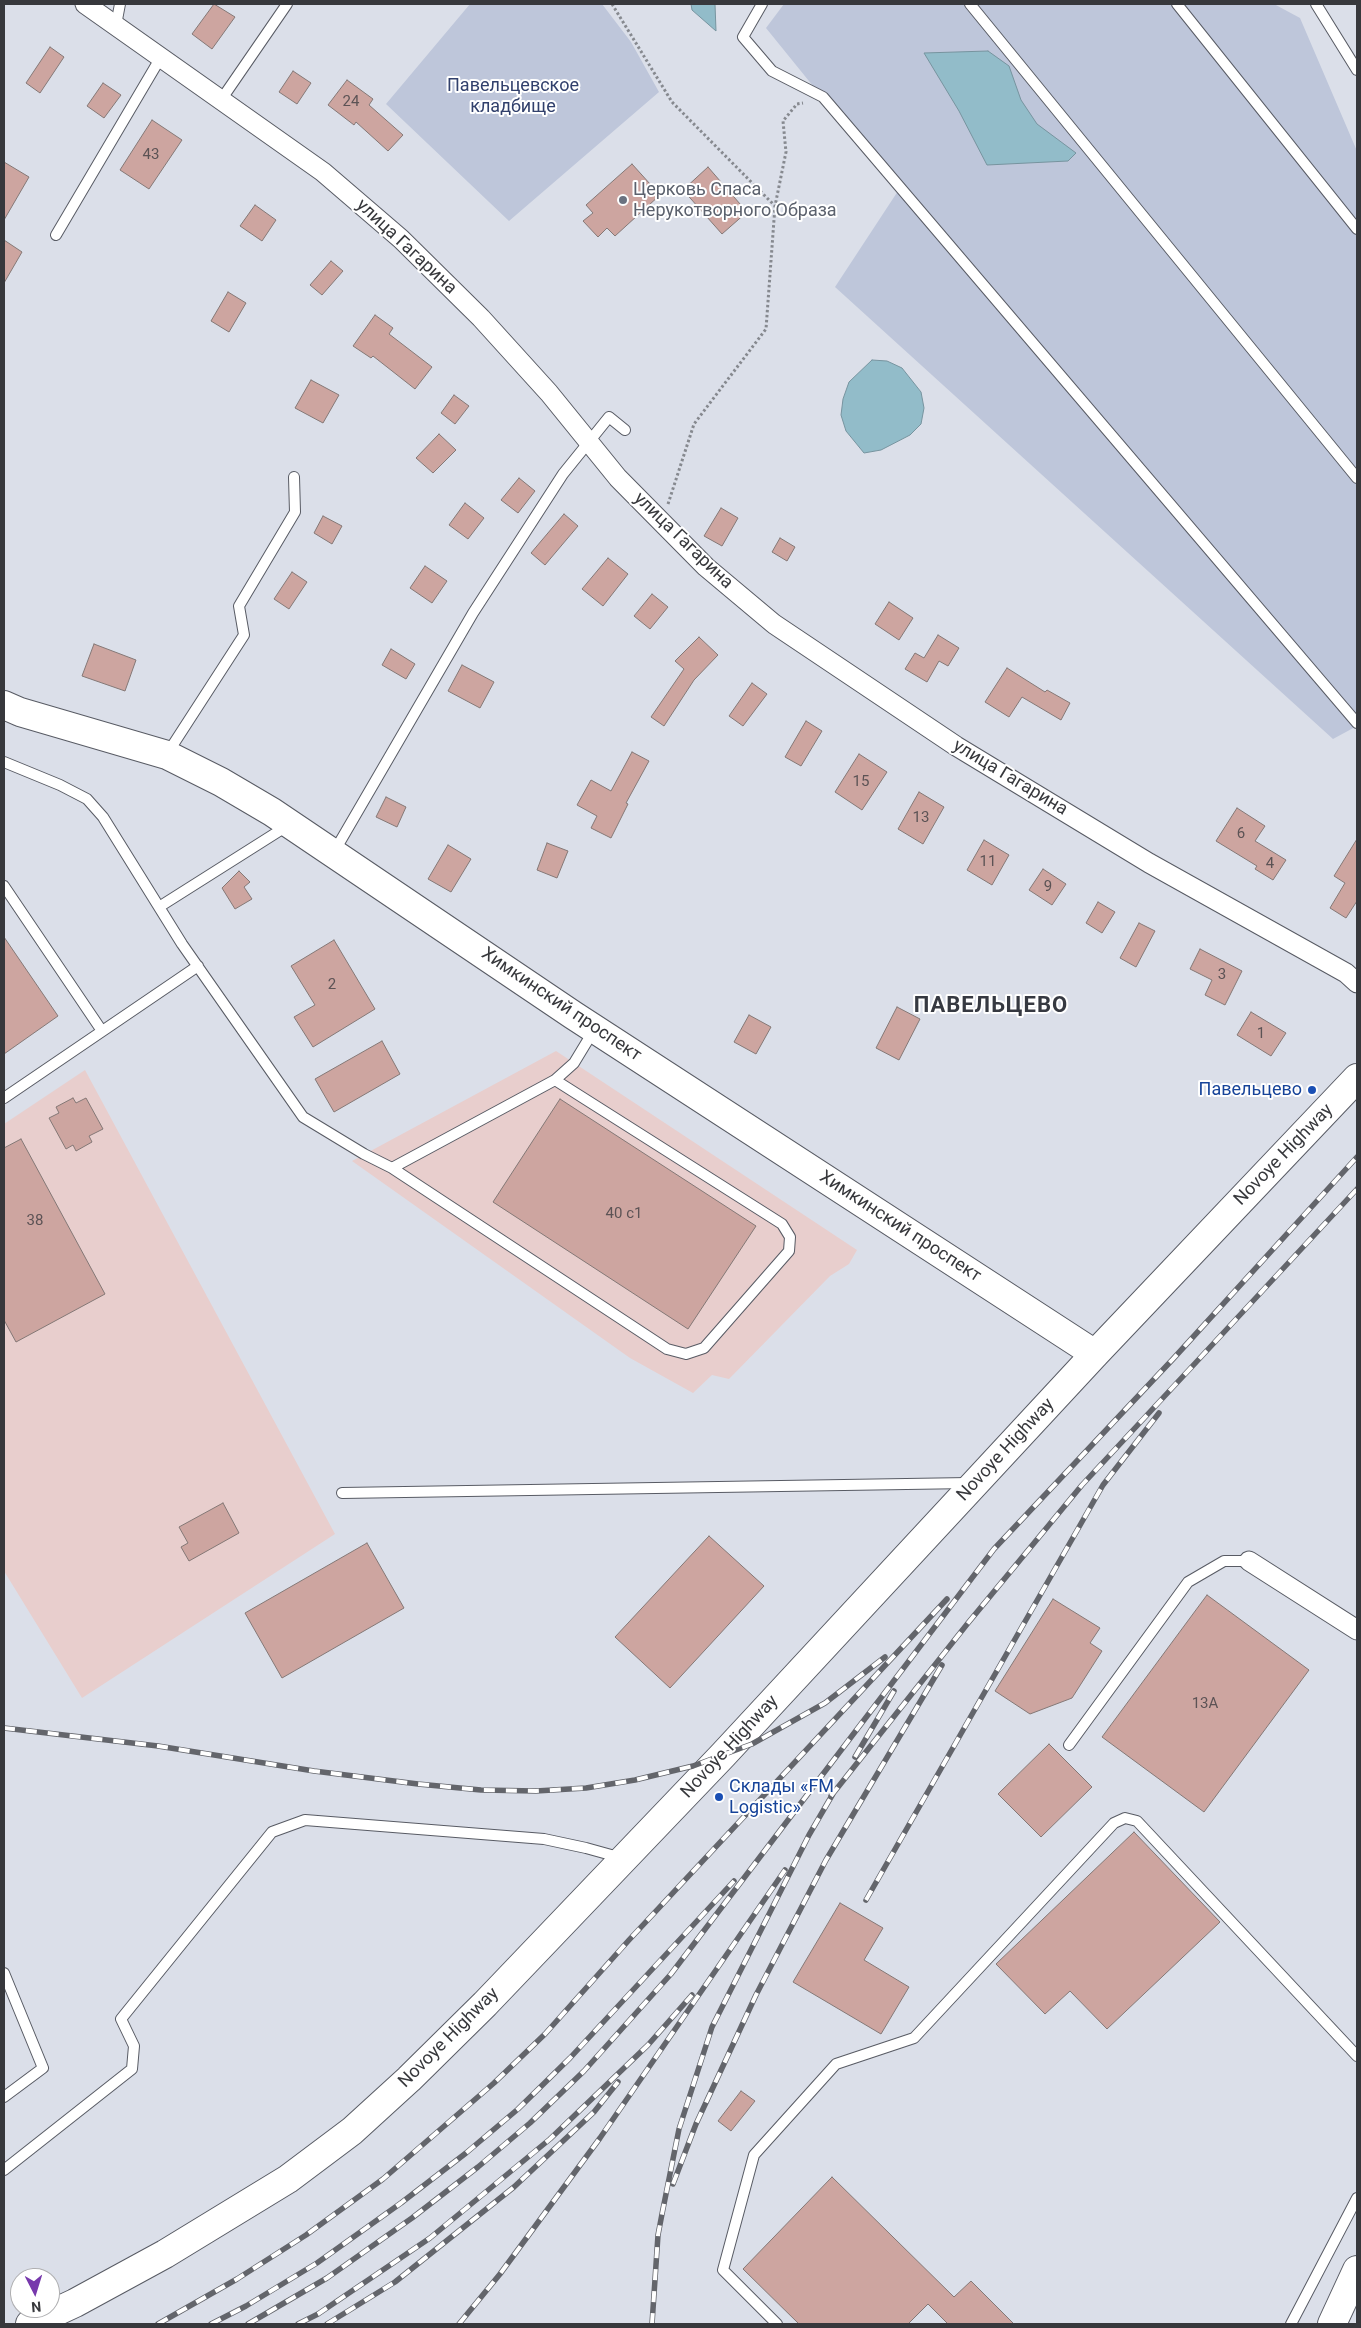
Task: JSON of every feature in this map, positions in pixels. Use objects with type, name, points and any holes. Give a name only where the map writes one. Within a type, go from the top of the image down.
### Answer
[{"type":"main road","name":"Химкинский проспект","points":[[4,705],[20,712],[167,755],[221,782],[290,824],[595,1029],[1095,1354]]},
{"type":"main road","name":"Novoye Highway","points":[[30,2324],[76,2304],[165,2254],[288,2179],[352,2131],[409,2079],[485,2004],[723,1755],[1095,1354],[1357,1078]]},
{"type":"main road","points":[[1332,2324],[1357,2270]]},
{"type":"street","name":"улица Гагарина","points":[[85,4],[323,172],[401,239],[481,318],[549,394],[618,478],[706,567],[774,624],[956,746],[1149,862],[1346,973],[1357,983]]},
{"type":"street","points":[[1249,1561],[1357,1630]]},
{"type":"lane","points":[[116,25],[120,4]]},
{"type":"lane","points":[[221,100],[287,4]]},
{"type":"lane","points":[[762,4],[743,37],[772,71],[823,97],[1357,723]]},
{"type":"lane","points":[[970,4],[1357,478]]},
{"type":"lane","points":[[1178,4],[1357,230]]},
{"type":"lane","points":[[1316,4],[1357,70]]},
{"type":"lane","points":[[56,235],[161,57]]},
{"type":"lane","points":[[334,853],[473,613],[563,474],[609,417],[624,430]]},
{"type":"lane","points":[[167,755],[244,635],[239,606],[295,512],[294,477]]},
{"type":"lane","points":[[4,762],[60,785],[87,799],[103,817],[198,966],[303,1117],[364,1154],[392,1168],[667,1349],[686,1354],[704,1348],[789,1251],[790,1237],[782,1224],[555,1080]]},
{"type":"lane","points":[[160,907],[290,824]]},
{"type":"lane","points":[[4,886],[102,1031]]},
{"type":"lane","points":[[4,1098],[198,966]]},
{"type":"lane","points":[[392,1168],[555,1080],[574,1063],[595,1029]]},
{"type":"lane","points":[[342,1493],[975,1483]]},
{"type":"lane","points":[[1068,1744],[1188,1582],[1224,1561],[1249,1561]]},
{"type":"lane","points":[[777,2324],[724,2270],[754,2155],[836,2064],[914,2038],[1114,1823],[1126,1818],[1137,1821],[1357,2056]]},
{"type":"lane","points":[[4,2170],[132,2069],[134,2046],[121,2019],[272,1832],[305,1820],[544,1839],[624,1858]]},
{"type":"lane","points":[[4,1973],[43,2068],[4,2098]]},
{"type":"lane","points":[[1291,2324],[1357,2198]]},
{"type":"path","points":[[612,4],[672,102],[775,206]]},
{"type":"path","points":[[661,522],[694,424],[766,329],[775,206],[786,152],[783,121],[797,104],[823,97]]},
{"type":"shaded area","points":[[691,4],[715,4],[716,31],[692,10]]},
{"type":"shaded area","points":[[988,51],[1009,66],[1021,100],[1037,124],[1076,153],[1068,161],[987,165],[959,111],[924,53]]},
{"type":"shaded area","points":[[872,360],[887,361],[902,368],[921,392],[924,408],[921,424],[910,435],[881,450],[864,453],[846,431],[841,415],[843,399],[849,382]]},
{"type":"shaded area","points":[[556,1051],[857,1250],[849,1264],[830,1276],[729,1379],[712,1375],[693,1393],[630,1358],[352,1161]]},
{"type":"shaded area","points":[[85,1070],[335,1534],[82,1698],[4,1571],[4,1124]]},
{"type":"green space","name":"Павельцевское кладбище","points":[[470,4],[602,4],[631,42],[659,92],[509,221],[386,104]]},
{"type":"green space","points":[[784,4],[1274,4],[1300,18],[1357,151],[1357,726],[1333,739],[835,287],[898,191],[766,28]]},
{"type":"building","points":[[214,4],[235,17],[212,49],[192,34]]},
{"type":"building","points":[[50,47],[64,57],[40,93],[26,83]]},
{"type":"building","points":[[293,71],[311,83],[297,104],[279,92]]},
{"type":"building","points":[[347,80],[373,99],[369,105],[403,135],[388,151],[356,122],[354,125],[328,105]]},
{"type":"building","points":[[103,83],[121,95],[104,118],[87,106]]},
{"type":"building","points":[[152,120],[182,140],[149,189],[120,170]]},
{"type":"building","points":[[4,162],[29,177],[4,220]]},
{"type":"building","name":"Церковь Спаса Нерукотворного Образа","points":[[632,164],[660,195],[615,236],[607,228],[598,237],[583,221],[593,213],[586,205]]},
{"type":"building","points":[[708,167],[747,212],[722,234],[683,190]]},
{"type":"building","points":[[255,205],[276,220],[262,241],[240,226]]},
{"type":"building","points":[[4,240],[22,252],[4,283]]},
{"type":"building","points":[[331,261],[343,271],[322,295],[310,285]]},
{"type":"building","points":[[228,292],[246,303],[229,332],[211,321]]},
{"type":"building","points":[[375,315],[393,328],[389,334],[432,367],[415,389],[373,356],[371,358],[353,346]]},
{"type":"building","points":[[311,380],[339,395],[323,423],[295,408]]},
{"type":"building","points":[[454,395],[469,406],[455,424],[441,413]]},
{"type":"building","points":[[439,434],[456,450],[433,473],[416,458]]},
{"type":"building","points":[[519,478],[535,491],[518,513],[501,500]]},
{"type":"building","points":[[465,503],[484,518],[468,539],[449,525]]},
{"type":"building","points":[[721,508],[738,518],[722,546],[704,536]]},
{"type":"building","points":[[564,514],[578,526],[545,565],[531,553]]},
{"type":"building","points":[[323,516],[342,526],[332,544],[314,533]]},
{"type":"building","points":[[780,538],[795,547],[787,561],[772,552]]},
{"type":"building","points":[[608,558],[628,574],[603,606],[582,589]]},
{"type":"building","points":[[425,566],[447,581],[432,603],[410,588]]},
{"type":"building","points":[[292,572],[307,582],[289,609],[274,599]]},
{"type":"building","points":[[652,594],[668,607],[650,629],[634,616]]},
{"type":"building","points":[[889,602],[913,618],[899,640],[875,624]]},
{"type":"building","points":[[938,635],[959,648],[948,666],[939,661],[927,682],[905,669],[915,653],[924,658]]},
{"type":"building","points":[[699,637],[718,655],[694,680],[664,726],[651,717],[684,669],[675,661]]},
{"type":"building","points":[[94,644],[136,660],[125,691],[82,676]]},
{"type":"building","points":[[391,649],[415,664],[406,679],[382,665]]},
{"type":"building","points":[[462,665],[494,682],[480,708],[448,691]]},
{"type":"building","points":[[1007,668],[1045,692],[1047,690],[1070,703],[1061,720],[1022,697],[1009,717],[985,702]]},
{"type":"building","points":[[752,683],[767,694],[743,726],[729,716]]},
{"type":"building","points":[[806,721],[822,731],[801,766],[785,757]]},
{"type":"building","points":[[632,752],[649,761],[626,803],[628,804],[611,838],[591,828],[597,816],[577,805],[591,780],[611,791]]},
{"type":"building","points":[[859,754],[887,772],[862,810],[835,792]]},
{"type":"building","points":[[919,792],[944,807],[923,844],[898,829]]},
{"type":"building","points":[[386,797],[406,807],[397,827],[376,817]]},
{"type":"building","points":[[1237,808],[1265,826],[1255,841],[1286,860],[1273,880],[1255,869],[1257,866],[1216,841]]},
{"type":"building","points":[[1357,839],[1357,901],[1346,918],[1330,908],[1345,883],[1334,876]]},
{"type":"building","points":[[984,840],[1009,855],[992,885],[967,870]]},
{"type":"building","points":[[547,843],[568,851],[557,878],[537,870]]},
{"type":"building","points":[[448,845],[471,859],[451,892],[428,879]]},
{"type":"building","points":[[1043,869],[1066,884],[1052,905],[1029,890]]},
{"type":"building","points":[[239,871],[250,882],[244,887],[252,899],[235,909],[222,888]]},
{"type":"building","points":[[1098,902],[1115,912],[1102,933],[1086,923]]},
{"type":"building","points":[[1139,923],[1155,931],[1136,967],[1120,958]]},
{"type":"building","points":[[4,937],[58,1016],[4,1054]]},
{"type":"building","points":[[334,940],[375,1009],[313,1047],[294,1017],[315,1005],[291,966]]},
{"type":"building","points":[[1200,949],[1242,971],[1225,1005],[1205,995],[1212,980],[1190,969]]},
{"type":"building","points":[[897,1007],[920,1019],[899,1060],[876,1048]]},
{"type":"building","points":[[1251,1012],[1286,1033],[1271,1056],[1237,1035]]},
{"type":"building","points":[[749,1015],[771,1027],[756,1054],[734,1042]]},
{"type":"building","points":[[382,1041],[400,1074],[334,1112],[315,1079]]},
{"type":"building","points":[[73,1098],[76,1103],[86,1098],[103,1129],[89,1136],[92,1142],[76,1151],[73,1145],[66,1149],[49,1118],[59,1113],[56,1107]]},
{"type":"building","points":[[560,1099],[756,1226],[688,1329],[493,1202]]},
{"type":"building","points":[[21,1139],[105,1294],[16,1342],[4,1320],[4,1148]]},
{"type":"building","points":[[223,1503],[239,1533],[189,1561],[181,1547],[188,1543],[179,1527]]},
{"type":"building","points":[[709,1536],[764,1586],[670,1688],[615,1637]]},
{"type":"building","points":[[367,1543],[404,1608],[282,1678],[245,1613]]},
{"type":"building","points":[[1207,1595],[1309,1670],[1204,1812],[1102,1737]]},
{"type":"building","points":[[1053,1599],[1100,1628],[1090,1643],[1102,1651],[1072,1698],[1030,1714],[995,1691]]},
{"type":"building","points":[[1049,1744],[1092,1787],[1041,1837],[998,1794]]},
{"type":"building","points":[[1134,1832],[1220,1922],[1107,2029],[1070,1991],[1045,2014],[996,1964]]},
{"type":"building","points":[[840,1903],[883,1928],[864,1960],[909,1987],[881,2034],[793,1982]]},
{"type":"building","points":[[741,2091],[755,2101],[731,2131],[718,2121]]},
{"type":"building","points":[[832,2177],[954,2297],[971,2281],[1014,2324],[948,2324],[928,2304],[908,2324],[799,2324],[743,2269]]},
{"type":"railway","points":[[248,2324],[327,2278],[412,2218],[478,2167],[530,2123],[584,2071],[671,1974],[994,1549],[1173,1359],[1357,1157]]},
{"type":"railway","points":[[831,1796],[968,1623],[1082,1485],[1357,1189]]},
{"type":"railway","points":[[866,1900],[1103,1485],[1159,1413]]},
{"type":"railway","points":[[158,2324],[237,2279],[306,2235],[383,2179],[494,2083],[545,2034],[629,1940],[947,1599]]},
{"type":"railway","points":[[4,1728],[158,1746],[314,1771],[418,1784],[481,1790],[536,1791],[586,1788],[635,1780],[693,1766],[752,1744],[825,1703],[885,1657]]},
{"type":"railway","points":[[673,2184],[696,2124],[756,1995],[826,1860],[942,1665]]},
{"type":"railway","points":[[855,1757],[894,1691]]},
{"type":"railway","points":[[652,2324],[658,2235],[679,2129],[712,2027],[809,1835],[834,1792]]},
{"type":"railway","points":[[459,2324],[500,2274],[600,2138],[785,1870]]},
{"type":"railway","points":[[211,2324],[246,2306],[317,2263],[401,2203],[466,2153],[518,2109],[570,2058],[734,1881]]},
{"type":"railway","points":[[298,2324],[318,2314],[430,2238],[550,2139],[648,2045],[692,1995]]},
{"type":"railway","points":[[327,2324],[395,2282],[514,2187],[594,2112],[618,2082]]},
{"type":"place","name":"Церковь Спаса Нерукотворного Образа","points":[[623,200]]},
{"type":"place","name":"Павельцево","points":[[1312,1090]]},
{"type":"place","name":"Склады «FM Logistic»","points":[[719,1797]]},
{"type":"district","name":"ПАВЕЛЬЦЕВО","points":[[991,1006]]}]
